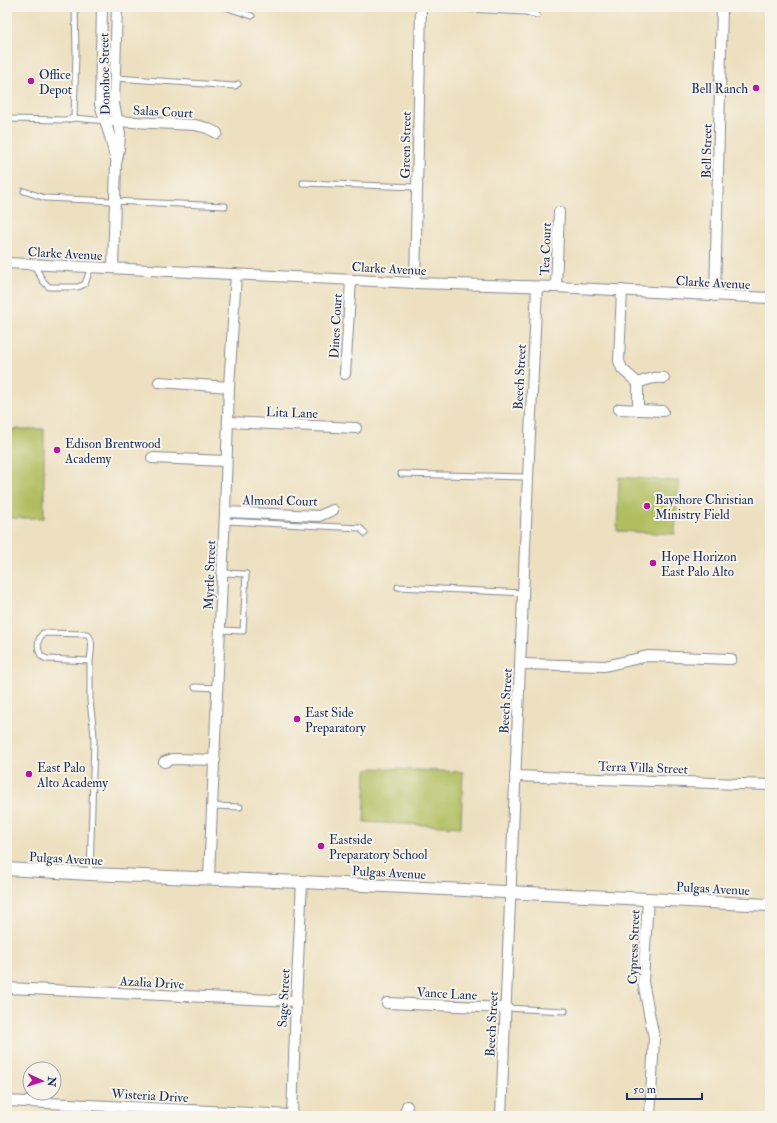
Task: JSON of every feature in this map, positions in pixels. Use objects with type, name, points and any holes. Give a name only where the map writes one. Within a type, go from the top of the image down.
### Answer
[{"type":"street","name":"Donohoe Street","points":[[102,7],[100,104],[112,140],[116,164]]},
{"type":"street","name":"Donohoe Street","points":[[113,268],[116,164],[120,133],[114,104],[117,7]]},
{"type":"street","name":"Green Street","points":[[415,283],[421,7]]},
{"type":"street","name":"Bell Street","points":[[715,296],[722,7]]},
{"type":"street","name":"Salas Court","points":[[106,121],[195,126],[207,128],[217,133]]},
{"type":"street","name":"Tea Court","points":[[556,287],[559,212]]},
{"type":"street","name":"Clarke Avenue","points":[[7,263],[415,283],[556,287],[770,298]]},
{"type":"street","name":"Myrtle Street","points":[[209,877],[218,688],[229,387],[236,274]]},
{"type":"street","name":"Dines Court","points":[[345,374],[351,280]]},
{"type":"street","name":"Beech Street","points":[[501,1116],[537,287]]},
{"type":"street","points":[[622,290],[619,361],[622,369],[638,383],[638,410]]},
{"type":"street","points":[[638,383],[648,378],[664,378]]},
{"type":"street","points":[[159,382],[229,387]]},
{"type":"street","points":[[619,409],[663,411]]},
{"type":"street","name":"Lita Lane","points":[[228,422],[356,428]]},
{"type":"street","points":[[152,458],[226,461]]},
{"type":"street","name":"Almond Court","points":[[225,516],[319,516],[333,510]]},
{"type":"street","points":[[520,664],[605,666],[648,656],[731,659]]},
{"type":"street","points":[[164,762],[173,759],[215,760]]},
{"type":"street","name":"Terra Villa Street","points":[[515,776],[770,785]]},
{"type":"street","name":"Pulgas Avenue","points":[[7,869],[90,874],[209,877],[770,905]]},
{"type":"street","name":"Sage Street","points":[[292,1115],[302,882]]},
{"type":"street","name":"Cypress Street","points":[[648,898],[643,982],[654,1038],[650,1116]]},
{"type":"street","name":"Azalia Drive","points":[[7,988],[296,1002]]},
{"type":"street","name":"Vance Lane","points":[[387,1003],[505,1008]]},
{"type":"street","name":"Wisteria Drive","points":[[7,1101],[292,1115]]},
{"type":"street","points":[[404,1116],[408,1106]]},
{"type":"lane","points":[[74,118],[76,53],[75,7]]},
{"type":"lane","points":[[225,7],[252,16]]},
{"type":"lane","points":[[434,7],[526,12],[537,14]]},
{"type":"lane","points":[[115,78],[235,86],[238,84]]},
{"type":"lane","points":[[7,119],[65,120],[74,118],[106,121]]},
{"type":"lane","points":[[303,184],[417,186]]},
{"type":"lane","points":[[24,191],[45,198],[225,206]]},
{"type":"lane","points":[[34,264],[43,280],[49,287],[78,287],[84,284],[91,267]]},
{"type":"lane","points":[[401,474],[528,477]]},
{"type":"lane","points":[[225,516],[360,528],[365,532]]},
{"type":"lane","points":[[220,630],[243,631],[246,574],[222,573]]},
{"type":"lane","points":[[398,587],[523,593]]},
{"type":"lane","points":[[90,661],[47,659],[41,656],[39,651],[39,637],[43,633],[87,634],[92,640],[90,661],[90,702],[94,729],[94,741],[90,874]]},
{"type":"lane","points":[[196,687],[218,688]]},
{"type":"lane","points":[[212,806],[240,807]]},
{"type":"lane","points":[[505,1008],[565,1011]]},
{"type":"green space","points":[[7,429],[44,429],[44,518],[7,518]]},
{"type":"green space","name":"Bayshore Christian Ministry Field","points":[[619,477],[679,481],[675,534],[617,531]]},
{"type":"green space","points":[[373,768],[463,772],[461,827],[364,822],[366,771]]},
{"type":"place","name":"Office Depot","points":[[31,81]]},
{"type":"place","name":"Bell Ranch","points":[[756,88]]},
{"type":"place","name":"Edison Brentwood Academy","points":[[57,450]]},
{"type":"place","name":"Bayshore Christian Ministry Field","points":[[647,506]]},
{"type":"place","name":"Hope Horizon East Palo Alto","points":[[653,563]]},
{"type":"place","name":"East Side Preparatory","points":[[297,719]]},
{"type":"place","name":"East Palo Alto Academy","points":[[29,774]]},
{"type":"place","name":"Eastside Preparatory School","points":[[321,846]]}]
